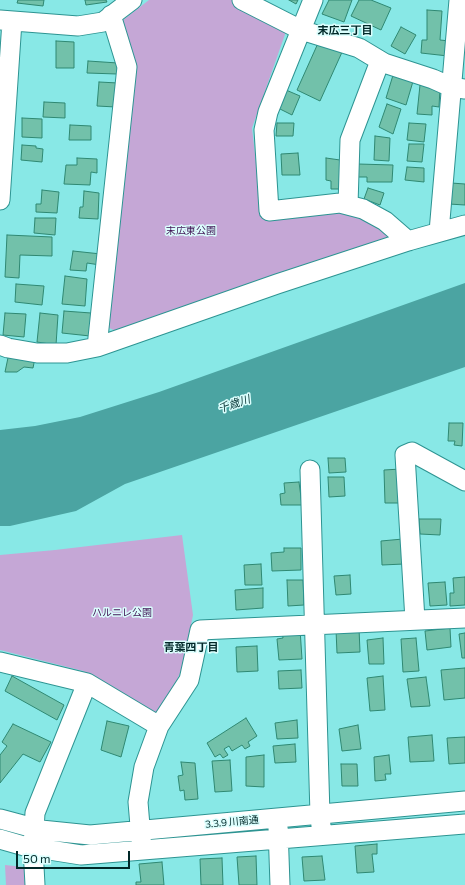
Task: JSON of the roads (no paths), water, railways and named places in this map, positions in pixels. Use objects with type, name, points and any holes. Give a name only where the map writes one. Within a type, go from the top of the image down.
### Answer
[{"type":"street","points":[[0,200],[6,21],[78,26],[103,22],[132,0]]},
{"type":"street","points":[[242,0],[301,30],[359,48],[380,61],[458,88]]},
{"type":"street","points":[[313,0],[268,112],[264,130],[269,211],[340,203],[363,209],[385,221],[408,242]]},
{"type":"street","points":[[439,232],[458,88],[460,0]]},
{"type":"street","points":[[97,347],[127,67],[111,15]]},
{"type":"street","points":[[348,205],[350,140],[380,61]]},
{"type":"street","points":[[0,345],[8,348],[38,353],[67,353],[97,347],[277,284],[465,225]]},
{"type":"street","points":[[415,620],[405,455],[412,452],[465,481]]},
{"type":"street","points":[[310,470],[320,815],[322,836]]},
{"type":"street","points":[[142,850],[138,802],[144,767],[159,726],[189,680],[200,630],[465,618]]},
{"type":"street","points":[[0,662],[87,683],[159,726]]},
{"type":"street","points":[[35,885],[33,848],[35,829],[34,813],[87,683]]},
{"type":"street","name":"3.3.9 川南通","points":[[0,821],[41,830],[90,835],[465,801]]},
{"type":"street","points":[[278,818],[280,885]]},
{"type":"street","name":"3.3.9 川南通","points":[[0,839],[33,848],[81,855],[465,824]]},
{"type":"water","name":"千歳川","points":[[465,283],[465,367],[125,484],[76,511],[10,526],[0,526],[0,430],[35,426],[80,417],[159,392]]},
{"type":"district","name":"末広三丁目","points":[[345,30]]},
{"type":"district","name":"青葉四丁目","points":[[191,647]]},
{"type":"park label","name":"末広東公園","points":[[191,231]]},
{"type":"park label","name":"ハルニレ公園","points":[[122,613]]}]
